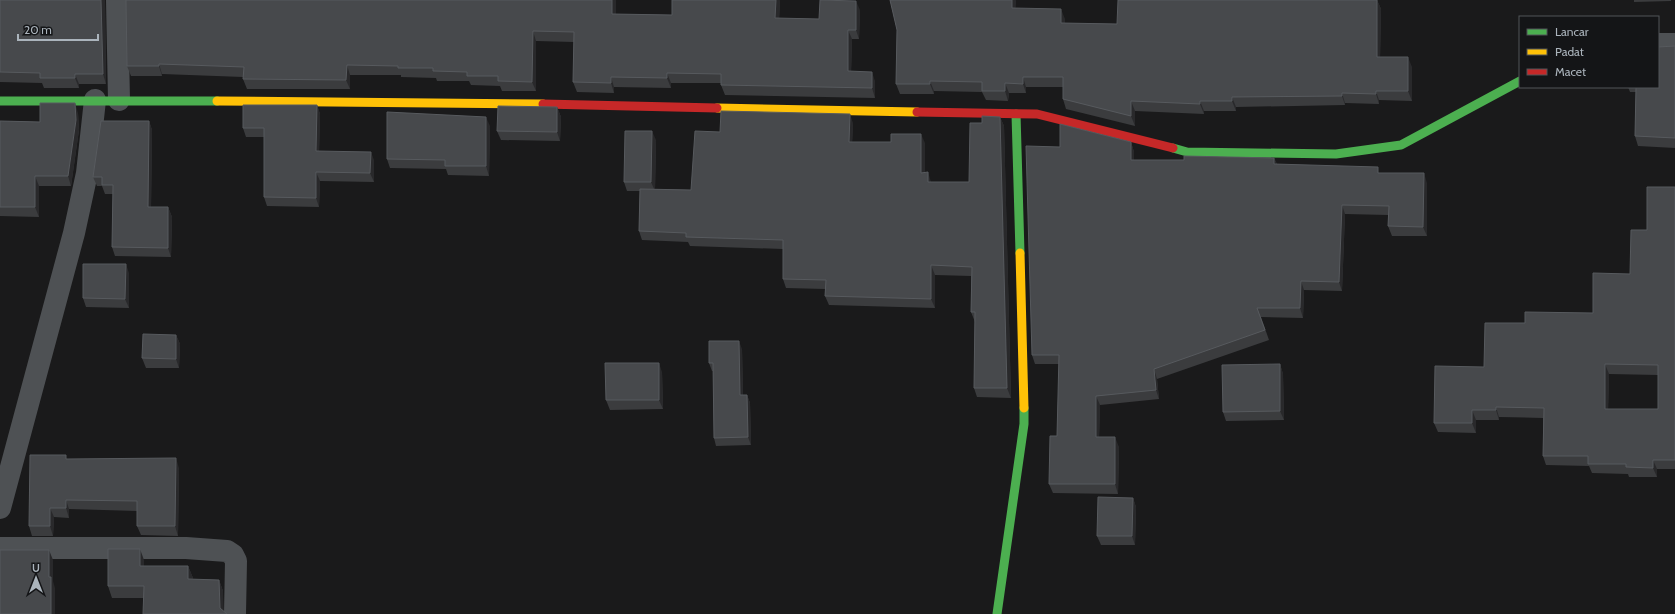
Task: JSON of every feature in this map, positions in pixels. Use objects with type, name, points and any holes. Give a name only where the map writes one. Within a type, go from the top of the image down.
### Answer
[{"type":"street","points":[[117,0],[119,100]]},
{"type":"street","points":[[1659,44],[1675,44]]},
{"type":"street","points":[[0,101],[119,100],[494,103],[1037,114],[1187,152],[1336,154],[1401,145],[1519,82]]},
{"type":"street","points":[[0,508],[78,218],[87,173],[95,100]]},
{"type":"street","points":[[997,614],[1024,424],[1016,114]]},
{"type":"street","points":[[0,548],[186,548],[228,551],[233,555],[236,561],[235,614]]},
{"type":"building","points":[[0,0],[101,0],[103,74],[75,74],[75,78],[40,78],[40,73],[0,72]]},
{"type":"building","points":[[126,0],[612,0],[612,14],[672,15],[672,0],[776,0],[775,18],[819,19],[820,0],[856,1],[856,30],[848,30],[848,71],[872,72],[872,88],[721,85],[721,74],[667,73],[667,78],[611,77],[611,83],[573,82],[574,32],[533,31],[532,82],[498,81],[498,76],[467,76],[467,72],[433,71],[433,68],[398,68],[398,66],[347,65],[346,80],[243,79],[244,67],[159,64],[159,66],[127,66]]},
{"type":"building","points":[[890,0],[1012,0],[1012,8],[1061,9],[1061,23],[1117,24],[1118,0],[1377,0],[1377,57],[1408,57],[1408,91],[1376,91],[1376,94],[1342,93],[1342,96],[1232,97],[1232,101],[1200,101],[1200,104],[1131,101],[1131,116],[1063,99],[1063,77],[1023,77],[1023,84],[1005,83],[1005,91],[982,91],[982,82],[930,81],[930,84],[896,84],[897,30]]},
{"type":"building","points":[[1675,46],[1675,138],[1635,136],[1636,88],[1659,88],[1659,47]]},
{"type":"building","points":[[40,103],[75,103],[76,120],[68,176],[35,176],[35,207],[0,207],[0,121],[40,122]]},
{"type":"building","points":[[243,105],[317,105],[316,151],[371,152],[370,173],[316,172],[316,198],[264,197],[264,128],[243,128]]},
{"type":"building","points":[[498,106],[557,107],[557,132],[497,131]]},
{"type":"building","points":[[721,111],[850,114],[849,142],[891,142],[891,134],[921,134],[921,173],[928,172],[928,182],[969,182],[970,123],[982,123],[982,116],[1000,117],[1007,388],[974,388],[975,312],[971,312],[972,267],[931,265],[931,299],[825,296],[826,280],[783,279],[783,240],[686,237],[686,233],[639,231],[640,189],[691,190],[695,131],[720,132]]},
{"type":"building","points":[[387,112],[486,117],[486,166],[445,166],[445,160],[387,159]]},
{"type":"building","points":[[101,121],[149,121],[148,207],[168,207],[168,248],[112,247],[113,185],[102,185],[102,177],[93,177]]},
{"type":"building","points":[[1060,124],[1131,142],[1131,160],[1184,160],[1184,156],[1274,158],[1274,164],[1378,167],[1378,173],[1424,173],[1423,227],[1388,226],[1389,206],[1342,205],[1339,282],[1301,281],[1300,308],[1257,308],[1265,330],[1154,369],[1156,390],[1096,396],[1096,437],[1115,437],[1115,484],[1049,484],[1050,436],[1057,436],[1059,355],[1032,355],[1026,146],[1060,147]]},
{"type":"building","points":[[625,131],[652,131],[651,182],[624,182]]},
{"type":"building","points":[[1647,187],[1675,187],[1675,460],[1653,460],[1653,468],[1626,467],[1626,464],[1588,464],[1588,456],[1543,456],[1544,408],[1496,407],[1496,410],[1472,410],[1472,423],[1434,423],[1435,366],[1484,367],[1485,323],[1525,323],[1525,312],[1593,313],[1593,273],[1630,274],[1631,230],[1647,230]],"holes":[[[1605,364],[1658,365],[1658,409],[1605,409]]]},
{"type":"building","points":[[83,264],[126,264],[125,299],[83,298]]},
{"type":"building","points":[[143,334],[176,335],[176,359],[142,358]]},
{"type":"building","points":[[709,341],[739,341],[740,395],[747,395],[748,437],[714,438],[713,363],[709,363]]},
{"type":"building","points":[[605,363],[659,363],[659,400],[606,400]]},
{"type":"building","points":[[1280,364],[1280,411],[1223,412],[1222,365]]},
{"type":"building","points":[[30,455],[66,455],[66,459],[176,458],[175,526],[137,526],[137,501],[66,500],[66,508],[50,508],[50,526],[29,526]]},
{"type":"building","points":[[1098,497],[1133,498],[1132,536],[1097,536]]},
{"type":"building","points":[[108,549],[140,549],[140,566],[188,566],[188,579],[219,580],[220,608],[227,614],[143,614],[144,586],[108,586]]},
{"type":"building","points":[[0,550],[49,550],[51,614],[0,614]]},
{"type":"traffic: fast","points":[[1173,148],[1187,152],[1336,154],[1401,145],[1519,82]]},
{"type":"traffic: fast","points":[[0,101],[217,101]]},
{"type":"traffic: fast","points":[[1016,114],[1020,253]]},
{"type":"traffic: fast","points":[[997,614],[1024,424],[1024,408]]},
{"type":"traffic: slow","points":[[217,101],[543,104]]},
{"type":"traffic: slow","points":[[717,108],[917,112]]},
{"type":"traffic: slow","points":[[1020,253],[1024,408]]},
{"type":"traffic: jam","points":[[543,104],[717,108]]},
{"type":"traffic: jam","points":[[917,112],[1037,114],[1173,148]]}]
